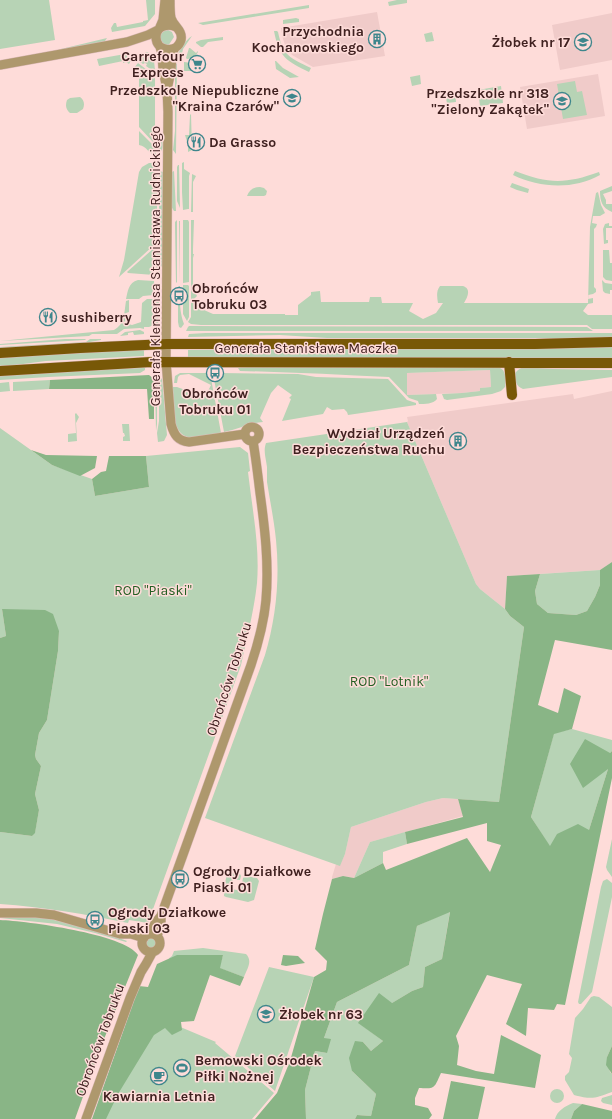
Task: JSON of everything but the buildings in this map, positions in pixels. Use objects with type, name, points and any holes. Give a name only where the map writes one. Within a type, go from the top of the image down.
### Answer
[{"type":"main road","name":"Generała Stanisława Maczka","points":[[0,353],[64,348],[167,344],[519,344],[612,342]]},
{"type":"main road","name":"Generała Stanisława Maczka","points":[[0,371],[166,362],[612,363]]},
{"type":"main road","points":[[509,362],[512,395]]},
{"type":"street","points":[[159,45],[156,36],[163,20],[165,0]]},
{"type":"street","points":[[127,42],[159,45],[166,50],[174,48],[180,42],[181,34],[171,18],[170,0]]},
{"type":"street","points":[[0,65],[127,42],[148,35],[168,24],[176,27]]},
{"type":"street","name":"Generała Klemensa Stanisława Rudnickiego","points":[[159,45],[162,53],[163,70],[167,89],[168,112],[166,362],[171,424],[173,432],[180,440],[189,442],[245,434]]},
{"type":"street","name":"Generała Klemensa Stanisława Rudnickiego","points":[[167,89],[174,48]]},
{"type":"street","points":[[250,427],[254,427],[259,432],[258,439],[253,441],[246,439],[245,434],[247,429],[250,427]]},
{"type":"street","name":"Obrońców Tobruku","points":[[86,1119],[141,972],[146,964],[148,942],[161,925],[161,916],[251,665],[263,621],[266,600],[267,555],[264,520],[253,441]]},
{"type":"street","points":[[0,913],[36,913],[54,915],[120,934],[130,940],[148,942]]},
{"type":"shaded area","points":[[377,12],[385,56],[313,67],[292,55],[286,48],[281,28]]},
{"type":"shaded area","name":"Żłobek nr 17","points":[[612,13],[612,60],[560,70],[552,25]]},
{"type":"shaded area","name":"Przedszkole nr 318 \"Zielony Zakątek\"","points":[[598,74],[605,116],[527,129],[520,87]]},
{"type":"shaded area","points":[[490,370],[491,387],[480,388],[480,391],[407,395],[406,373]]},
{"type":"shaded area","points":[[612,391],[612,562],[600,570],[507,576],[505,609],[476,584],[407,422],[407,417],[573,394],[574,399]]},
{"type":"shaded area","points":[[443,798],[458,799],[463,816],[370,842],[354,878],[343,876],[332,879],[336,864],[340,865],[345,854],[351,827],[426,802]]},
{"type":"green space","points":[[0,0],[49,0],[55,40],[0,49]]},
{"type":"green space","points":[[146,0],[155,0],[155,14],[145,26],[112,32],[111,28],[114,23],[116,23],[117,27],[148,20]]},
{"type":"green space","points":[[407,0],[407,3],[389,6],[388,2]]},
{"type":"green space","points":[[309,5],[309,8],[203,25],[198,23]]},
{"type":"green space","points":[[299,19],[299,22],[283,24],[283,20]]},
{"type":"green space","points":[[168,30],[172,32],[174,37],[168,46],[162,43],[160,38],[164,31]]},
{"type":"green space","points":[[274,31],[278,32],[282,46],[288,55],[311,68],[309,72],[285,58],[278,47]]},
{"type":"green space","points":[[432,32],[434,41],[426,42],[424,34]]},
{"type":"green space","points":[[192,36],[183,49],[181,59],[176,59],[182,46]]},
{"type":"green space","points":[[223,37],[223,40],[208,42],[203,47],[196,43],[201,40]]},
{"type":"green space","points":[[107,38],[105,41],[84,47],[57,50]]},
{"type":"green space","points":[[189,48],[196,53],[198,52],[194,58],[187,59],[186,58]]},
{"type":"green space","points":[[146,52],[148,52],[154,61],[155,70],[153,71],[146,66],[147,64],[140,62]]},
{"type":"green space","points":[[125,54],[132,59],[129,64],[126,62],[123,63],[123,61],[99,66],[97,59]]},
{"type":"green space","points":[[275,61],[283,68],[299,77],[290,78],[276,69]]},
{"type":"green space","points":[[184,62],[192,63],[192,71],[184,71]]},
{"type":"green space","points":[[138,63],[155,76],[155,142],[153,142],[139,127],[139,72],[134,68]]},
{"type":"green space","points":[[175,63],[177,64],[176,154],[173,150],[175,131]]},
{"type":"green space","points":[[420,75],[421,84],[412,86],[410,77]]},
{"type":"green space","points":[[575,81],[577,92],[582,91],[587,115],[563,119],[557,84]]},
{"type":"green space","points":[[501,86],[503,103],[480,106],[478,90]]},
{"type":"green space","points":[[455,92],[456,102],[447,103],[445,94]]},
{"type":"green space","points":[[80,97],[84,102],[83,109],[77,113],[70,113],[66,107],[67,100],[70,98]]},
{"type":"green space","points":[[191,114],[192,150],[188,152],[188,145],[185,135],[189,135]]},
{"type":"green space","points":[[160,130],[163,146],[159,154],[157,131]]},
{"type":"green space","points":[[139,131],[156,148],[156,155],[139,145]]},
{"type":"green space","points":[[184,162],[184,169],[190,173],[189,209],[183,210],[182,163]]},
{"type":"green space","points":[[149,163],[157,163],[157,233],[154,245],[119,277],[124,260],[139,172],[142,167]]},
{"type":"green space","points":[[179,165],[180,208],[177,201]]},
{"type":"green space","points":[[160,171],[163,172],[163,252],[161,268],[159,273],[156,274],[156,246],[159,231]]},
{"type":"green space","points":[[174,171],[176,211],[174,211],[171,206],[172,172]]},
{"type":"green space","points":[[515,171],[537,178],[557,181],[577,179],[599,172],[600,175],[579,183],[556,186],[534,183],[523,179],[513,175]]},
{"type":"green space","points":[[192,174],[196,176],[193,182],[193,212],[191,212]]},
{"type":"green space","points":[[512,183],[529,189],[528,193],[510,187]]},
{"type":"green space","points":[[612,186],[612,191],[603,194],[606,204],[612,204],[612,212],[602,204],[600,191]]},
{"type":"green space","points":[[260,187],[267,191],[266,195],[247,196],[252,189]]},
{"type":"green space","points":[[598,192],[601,205],[605,213],[600,216],[593,216],[592,223],[597,224],[594,229],[594,287],[596,292],[588,295],[590,227],[596,193]]},
{"type":"green space","points":[[177,220],[177,282],[176,283],[175,222]]},
{"type":"green space","points":[[183,220],[188,220],[189,222],[189,282],[183,283]]},
{"type":"green space","points":[[191,220],[194,220],[193,287],[197,296],[194,299],[204,310],[213,314],[298,315],[298,305],[311,295],[311,292],[320,291],[321,302],[369,302],[370,297],[381,297],[382,303],[413,303],[409,311],[423,319],[436,313],[443,303],[438,303],[437,292],[440,286],[466,287],[468,294],[464,303],[588,303],[588,299],[593,298],[593,303],[588,304],[583,311],[588,315],[612,315],[612,329],[592,329],[587,325],[191,324],[188,322],[191,317]]},
{"type":"green space","points":[[179,221],[180,221],[180,282]]},
{"type":"green space","points":[[609,223],[609,226],[612,226],[612,228],[606,228],[606,240],[608,240],[608,243],[604,244],[603,229],[605,224]]},
{"type":"green space","points":[[154,248],[154,275],[127,272]]},
{"type":"green space","points":[[603,250],[609,250],[610,263],[612,263],[612,281],[606,280],[603,277]]},
{"type":"green space","points":[[138,280],[154,281],[154,295],[143,296],[139,299],[126,299],[130,285]]},
{"type":"green space","points":[[602,280],[605,283],[612,284],[610,294],[603,291]]},
{"type":"green space","points":[[183,285],[189,286],[189,317],[187,321],[183,314]]},
{"type":"green space","points":[[179,286],[182,319],[184,324],[181,328],[179,327],[178,322]]},
{"type":"green space","points":[[147,299],[154,299],[154,325],[144,327],[144,329],[124,329],[117,334],[92,334],[89,336],[0,341],[114,330],[118,328],[122,321],[126,301],[129,300],[129,312],[126,313],[125,323],[132,325],[141,322],[142,303]]},
{"type":"green space","points":[[156,299],[159,300],[158,328],[155,325]]},
{"type":"green space","points":[[189,326],[587,327],[593,331],[186,331]]},
{"type":"green space","points":[[140,330],[144,332],[144,334],[134,335],[133,332],[128,333],[128,335],[120,336],[125,332]]},
{"type":"green space","points":[[612,333],[612,338],[327,338],[280,335],[188,337],[189,334]]},
{"type":"green space","points":[[65,339],[86,339],[0,345],[0,344]]},
{"type":"green space","points":[[90,339],[101,340],[84,343],[0,349],[0,347],[86,342]]},
{"type":"green space","points":[[313,347],[612,347],[612,359],[188,358],[188,350],[283,349]]},
{"type":"green space","points":[[144,349],[144,356],[46,361],[0,367],[0,357]]},
{"type":"green space","points":[[523,367],[612,370],[612,377],[523,389],[516,383],[514,374]]},
{"type":"green space","points":[[145,368],[145,370],[140,373],[0,380],[0,376],[98,369]]},
{"type":"green space","points":[[238,368],[500,368],[505,374],[506,381],[505,387],[501,391],[492,394],[447,400],[444,399],[442,394],[480,391],[480,388],[491,387],[490,370],[407,373],[407,395],[436,394],[437,399],[433,402],[419,404],[418,401],[409,398],[389,377],[240,371]]},
{"type":"green space","points":[[180,373],[210,373],[221,433],[193,438],[185,436],[179,431],[175,423],[171,387],[177,387],[205,397],[211,385],[189,374],[180,375],[177,383],[174,383],[175,376]]},
{"type":"green space","points":[[213,374],[298,374],[316,377],[388,379],[407,400],[416,403],[416,405],[348,415],[344,409],[332,410],[327,407],[323,414],[282,421],[291,399],[289,398],[292,395],[278,385],[271,393],[260,418],[263,422],[224,432]]},
{"type":"green space","points":[[149,375],[154,379],[154,419],[149,419],[147,389],[49,389],[50,380]]},
{"type":"green space","points":[[162,378],[167,435],[164,441],[158,442],[159,380]]},
{"type":"green space","points":[[50,380],[49,389],[13,391],[13,382]]},
{"type":"green space","points":[[155,381],[157,381],[156,431]]},
{"type":"green space","points":[[9,382],[10,391],[0,392],[0,383]]},
{"type":"green space","points":[[76,413],[79,417],[76,423],[77,441],[68,442],[68,434],[76,433],[75,414]]},
{"type":"green space","name":"ROD \"Lotnik\"","points":[[407,422],[476,584],[524,627],[499,802],[443,798],[426,802],[351,827],[345,854],[340,866],[205,818],[265,655],[272,627],[278,569],[276,540],[267,482],[265,452],[266,443]]},
{"type":"green space","points":[[122,424],[129,424],[130,441],[123,441],[123,437],[125,436],[123,433]]},
{"type":"green space","name":"ROD \"Piaski\"","points":[[0,428],[52,465],[92,479],[95,496],[149,487],[146,456],[240,447],[248,453],[250,471],[248,472],[257,541],[258,569],[256,593],[250,624],[241,665],[148,923],[129,920],[128,923],[64,911],[0,904],[0,832],[32,836],[35,832],[39,810],[35,794],[41,766],[35,755],[39,733],[47,720],[58,651],[59,631],[2,609],[6,636],[0,638]]},
{"type":"green space","points":[[31,450],[46,455],[97,456],[95,468],[80,476],[52,465]]},
{"type":"green space","points":[[109,456],[146,456],[149,487],[95,496],[92,479],[101,472],[106,471]]},
{"type":"green space","points":[[612,562],[612,650],[555,640],[538,705],[558,713],[564,688],[581,696],[572,729],[554,734],[531,817],[550,846],[557,834],[578,824],[589,830],[608,769],[583,788],[570,764],[585,739],[610,753],[612,751],[612,778],[565,1005],[557,1004],[554,1010],[528,1008],[526,1036],[506,1024],[522,984],[487,975],[456,1036],[459,1046],[457,1065],[476,1071],[494,1074],[501,1035],[541,1055],[535,1088],[441,1073],[437,1082],[432,1088],[419,1088],[415,1098],[415,1105],[428,1108],[432,1115],[429,1119],[355,1119],[357,1115],[371,1116],[376,1094],[352,1071],[349,1058],[355,1041],[363,1042],[371,1051],[383,1041],[358,1023],[379,993],[392,1003],[412,991],[423,987],[425,967],[442,959],[450,912],[417,926],[409,965],[337,1002],[324,1038],[331,1039],[327,1053],[315,1051],[305,1090],[306,1119],[255,1119],[277,1093],[290,1061],[314,977],[326,970],[327,961],[315,949],[332,879],[343,876],[354,878],[383,863],[386,870],[467,838],[490,872],[501,845],[487,841],[487,823],[407,844],[405,832],[463,817],[458,799],[499,802],[524,627],[510,616],[505,609],[507,576],[540,574],[535,591],[537,604],[548,613],[576,615],[587,611],[600,585],[600,570]]},
{"type":"green space","points":[[600,570],[600,585],[587,611],[576,615],[548,613],[537,604],[535,591],[540,574]]},
{"type":"green space","points":[[2,609],[45,610],[53,614],[59,631],[58,651],[47,720],[39,733],[35,755],[41,766],[35,794],[39,810],[35,833],[32,836],[0,832],[0,638],[6,636]]},
{"type":"green space","points":[[572,729],[612,740],[612,751],[610,753],[608,769],[589,830],[550,847],[531,817],[554,733]]},
{"type":"green space","points":[[405,832],[407,844],[383,852],[383,863],[354,878],[370,842]]},
{"type":"green space","points":[[612,839],[612,877],[606,867]]},
{"type":"green space","points":[[229,872],[240,874],[240,880],[233,880],[229,885],[227,885],[225,883]]},
{"type":"green space","points":[[245,876],[257,878],[259,881],[254,900],[248,902],[224,896],[224,890],[226,888],[237,890],[241,888],[243,878]]},
{"type":"green space","points":[[607,879],[612,883],[612,897],[592,992],[581,1004],[579,1004],[578,1002],[601,887],[603,881]]},
{"type":"green space","points":[[450,911],[442,959],[425,967],[423,987],[412,991],[359,1023],[383,1041],[371,1051],[363,1042],[352,1071],[376,1094],[371,1116],[357,1115],[355,1119],[306,1119],[305,1090],[315,1051],[327,1053],[324,1038],[337,1002],[409,965],[417,926]]},
{"type":"green space","points":[[0,917],[46,918],[103,932],[127,941],[126,942],[57,924]]},
{"type":"green space","points":[[0,920],[52,926],[95,935],[115,941],[129,948],[138,955],[100,1049],[75,1119],[0,1119]]},
{"type":"green space","points":[[151,938],[156,943],[151,948],[146,943]]},
{"type":"green space","points":[[203,948],[246,954],[249,962],[244,977],[219,968],[223,955],[168,959],[172,956],[174,951]]},
{"type":"green space","points":[[177,955],[223,955],[220,968],[244,977],[240,986],[210,975],[194,1021],[181,1022],[182,1030],[172,1035],[165,1028],[154,1035],[118,1094],[106,1119],[92,1119],[139,986],[148,987],[157,964]]},
{"type":"green space","points":[[283,955],[298,956],[305,963],[286,966],[281,965]]},
{"type":"green space","points":[[269,967],[314,977],[275,1091],[235,1056]]},
{"type":"green space","points":[[591,997],[599,997],[612,1007],[612,1046],[607,1057],[610,1072],[612,1074],[612,1092],[590,1098],[574,1095],[565,1080],[565,1076],[569,1072],[572,1058],[569,1054],[575,1018]]},
{"type":"green space","name":"Bemowski Ośrodek Piłki Nożnej","points":[[140,1010],[216,1042],[215,1043],[274,1093],[252,1119],[101,1119]]},
{"type":"green space","points":[[612,1046],[612,1074],[606,1065],[607,1057]]},
{"type":"green space","points":[[451,1081],[485,1087],[478,1119],[443,1119]]},
{"type":"green space","points":[[557,1089],[562,1091],[564,1096],[562,1101],[557,1103],[552,1101],[550,1096],[552,1091]]},
{"type":"green space","points":[[612,1095],[612,1105],[601,1101],[602,1098]]},
{"type":"green space","points":[[573,1103],[582,1104],[574,1111],[571,1119],[555,1119],[562,1109]]},
{"type":"green space","points":[[582,1104],[612,1111],[612,1119],[571,1119],[574,1111]]},
{"type":"place","name":"Przychodnia Kochanowskiego","points":[[377,39]]},
{"type":"place","name":"Żłobek nr 17","points":[[583,42]]},
{"type":"place","name":"Carrefour Express","points":[[197,64]]},
{"type":"place","name":"Przedszkole Niepubliczne \"Kraina Czarów\"","points":[[292,98]]},
{"type":"place","name":"Przedszkole nr 318 \"Zielony Zakątek\"","points":[[562,101]]},
{"type":"place","name":"Da Grasso","points":[[196,142]]},
{"type":"place","name":"Obrońców Tobruku 03","points":[[179,296]]},
{"type":"place","name":"sushiberry","points":[[48,317]]},
{"type":"place","name":"Obrońców Tobruku 01","points":[[215,373]]},
{"type":"place","name":"Wydział Urządzeń Bezpieczeństwa Ruchu","points":[[458,441]]},
{"type":"place","name":"Ogrody Działkowe Piaski 01","points":[[180,879]]},
{"type":"place","name":"Ogrody Działkowe Piaski 03","points":[[95,920]]},
{"type":"place","name":"Żłobek nr 63","points":[[266,1014]]},
{"type":"place","name":"Bemowski Ośrodek Piłki Nożnej","points":[[182,1068]]},
{"type":"place","name":"Kawiarnia Letnia","points":[[159,1076]]}]
